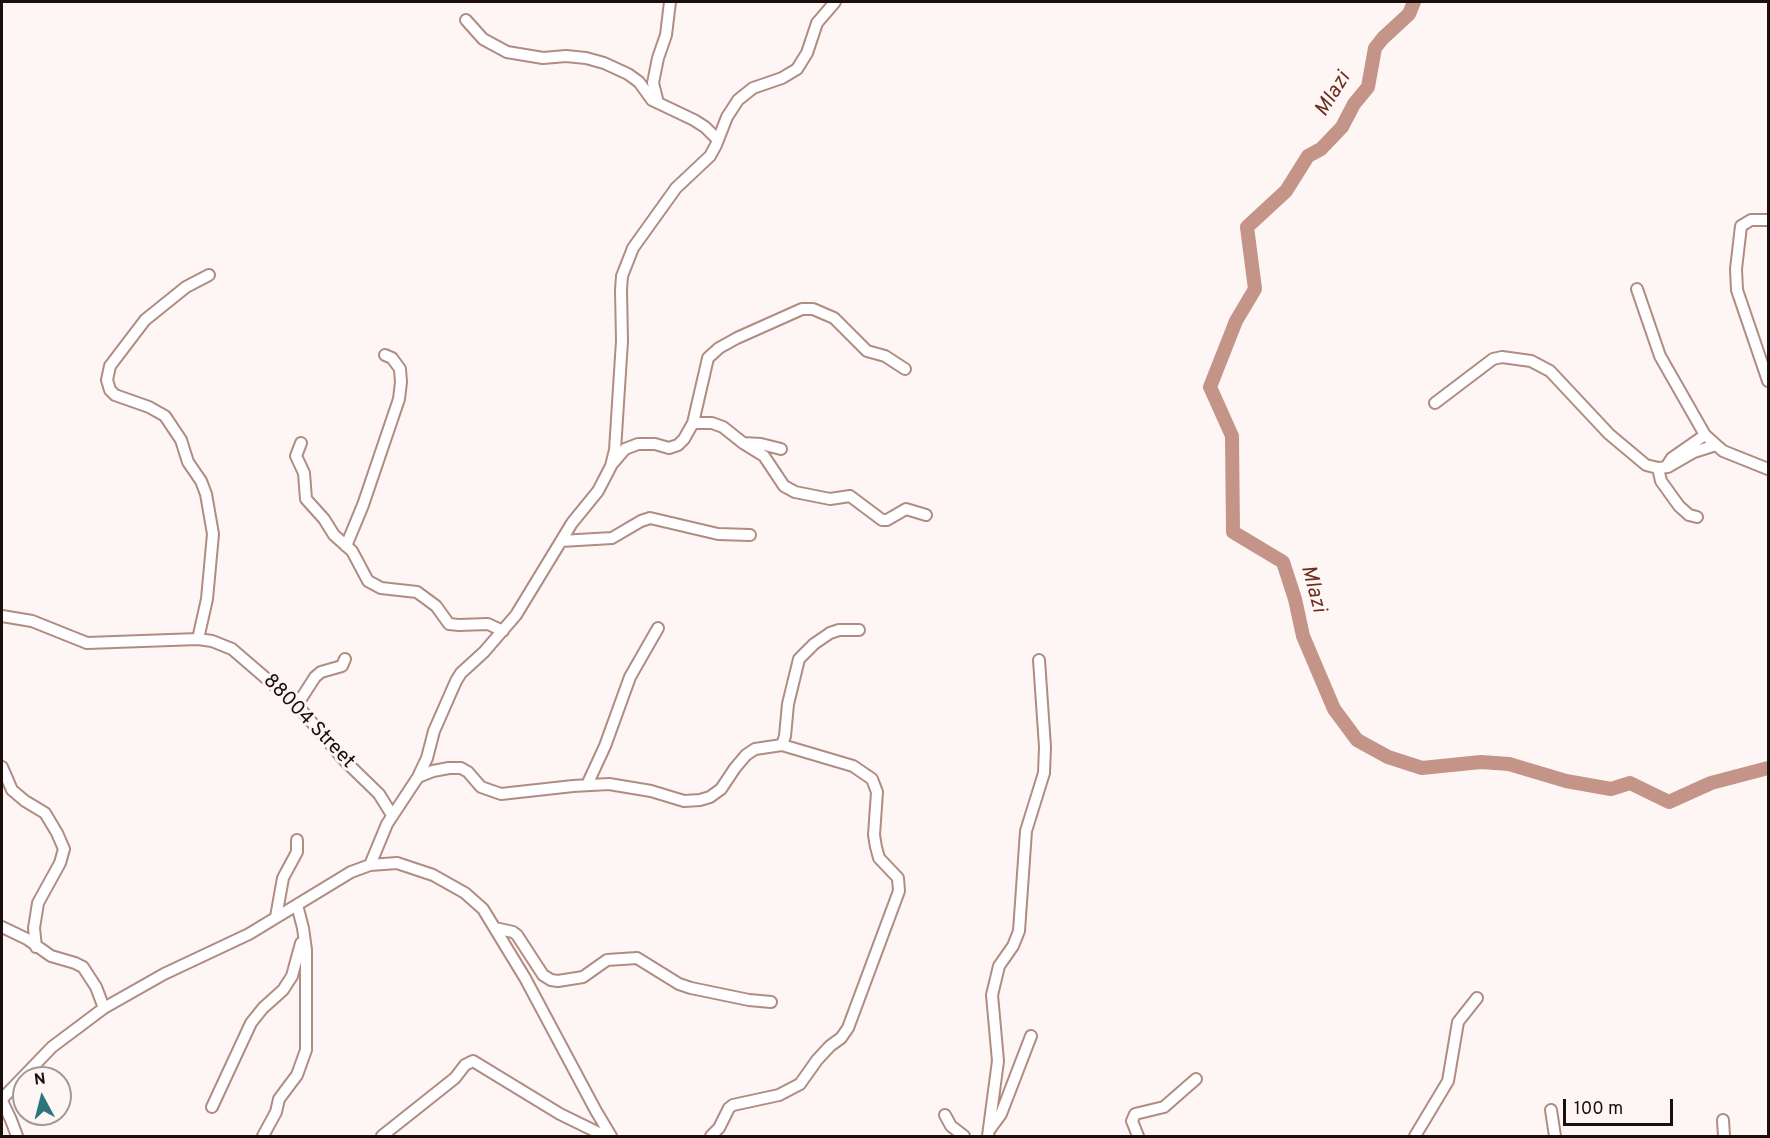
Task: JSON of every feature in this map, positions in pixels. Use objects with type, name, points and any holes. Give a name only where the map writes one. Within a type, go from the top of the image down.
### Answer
[{"type":"street","points":[[658,103],[653,82],[666,35],[670,2]]},
{"type":"street","points":[[611,466],[615,450],[619,397],[623,316],[621,290],[626,264],[633,248],[682,181],[710,156],[727,117],[738,100],[747,92],[782,78],[797,69],[807,53],[817,23],[835,2]]},
{"type":"street","points":[[466,20],[483,39],[507,52],[543,58],[574,56],[604,63],[636,78],[649,96],[658,103],[694,120],[717,139]]},
{"type":"street","points":[[1768,220],[1751,220],[1741,226],[1736,268],[1737,290],[1768,381]]},
{"type":"street","points":[[198,639],[207,599],[213,534],[203,486],[188,462],[181,440],[165,416],[149,407],[115,395],[106,380],[110,366],[145,320],[186,287],[209,275]]},
{"type":"street","points":[[1636,289],[1660,356],[1705,435],[1723,451],[1768,469]]},
{"type":"street","points":[[370,865],[375,849],[392,815],[418,777],[427,758],[434,731],[461,673],[504,631],[516,615],[572,523],[598,491],[611,466],[625,449],[646,443],[669,448],[678,445],[684,439],[693,423],[708,358],[719,348],[737,338],[802,309],[813,309],[834,318],[867,351],[885,356],[905,369]]},
{"type":"street","points":[[346,546],[363,505],[399,399],[400,369],[392,358],[385,355]]},
{"type":"street","points":[[1435,403],[1493,359],[1502,357],[1531,361],[1550,371],[1609,434],[1646,465],[1663,467],[1716,445]]},
{"type":"street","points":[[693,423],[712,423],[723,427],[764,456],[784,486],[795,492],[830,500],[850,496],[882,520],[887,520],[906,509],[926,515]]},
{"type":"street","points":[[1697,517],[1684,512],[1661,481],[1663,467],[1705,435]]},
{"type":"street","points":[[301,443],[296,456],[304,473],[306,499],[324,519],[334,536],[352,551],[368,581],[375,585],[417,592],[436,606],[449,624],[488,624],[504,631]]},
{"type":"street","points":[[743,443],[761,444],[781,449]]},
{"type":"street","points":[[561,541],[612,538],[650,518],[718,534],[750,535]]},
{"type":"street","name":"88004 Street","points":[[2,616],[32,621],[87,643],[198,639],[212,641],[232,649],[297,705],[344,760],[379,794],[392,815]]},
{"type":"street","points":[[587,784],[605,746],[630,676],[658,628]]},
{"type":"street","points":[[782,745],[788,704],[799,659],[814,644],[830,633],[839,630],[860,630]]},
{"type":"street","points":[[297,705],[315,677],[321,672],[342,666],[345,659]]},
{"type":"street","points":[[989,1133],[998,1061],[992,995],[999,966],[1013,946],[1019,931],[1025,842],[1044,773],[1045,747],[1039,660]]},
{"type":"street","points":[[418,777],[434,771],[461,768],[468,772],[481,787],[501,794],[587,784],[624,786],[684,801],[700,800],[710,797],[721,789],[735,768],[754,750],[782,745],[859,768],[875,784],[877,792],[874,835],[876,847],[879,858],[898,879],[899,891],[849,1028],[817,1059],[800,1084],[779,1095],[733,1105],[711,1137]]},
{"type":"street","points":[[2,767],[12,790],[45,813],[64,849],[60,863],[38,903],[34,928],[36,947]]},
{"type":"street","points":[[276,918],[281,885],[287,868],[297,852],[297,840]]},
{"type":"street","points":[[16,1137],[2,1100],[52,1047],[104,1008],[164,974],[249,934],[351,872],[370,865],[397,863],[433,875],[465,892],[483,909],[530,987],[611,1136]]},
{"type":"street","points":[[263,1137],[276,1112],[279,1099],[297,1075],[306,1050],[306,972],[303,928],[297,905]]},
{"type":"street","points":[[2,927],[16,933],[51,957],[83,967],[96,987],[104,1008]]},
{"type":"street","points":[[212,1107],[251,1023],[263,1008],[283,990],[292,976],[301,948],[303,928]]},
{"type":"street","points":[[495,928],[517,935],[543,975],[551,980],[583,977],[607,960],[637,958],[679,984],[691,988],[749,1000],[771,1002]]},
{"type":"street","points":[[1415,1137],[1448,1081],[1458,1022],[1477,998]]},
{"type":"street","points":[[989,1133],[1001,1114],[1031,1036]]},
{"type":"street","points":[[382,1137],[455,1078],[465,1065],[473,1061],[560,1114],[605,1136],[611,1136]]},
{"type":"street","points":[[1138,1137],[1132,1121],[1135,1114],[1164,1107],[1196,1079]]},
{"type":"street","points":[[1551,1110],[1555,1137]]},
{"type":"street","points":[[945,1115],[951,1126],[964,1137]]},
{"type":"street","points":[[1723,1120],[1724,1137]]},
{"type":"waterway","name":"Mlazi","points":[[1414,2],[1409,14],[1375,48],[1368,87],[1354,104],[1342,127],[1321,149],[1308,156],[1286,191],[1247,227],[1255,289],[1236,321],[1210,387],[1232,436],[1233,532],[1283,562],[1295,599],[1303,636],[1334,709],[1357,740],[1388,757],[1422,768],[1481,762],[1509,764],[1566,781],[1611,789],[1630,783],[1669,802],[1711,783],[1768,768]]}]
